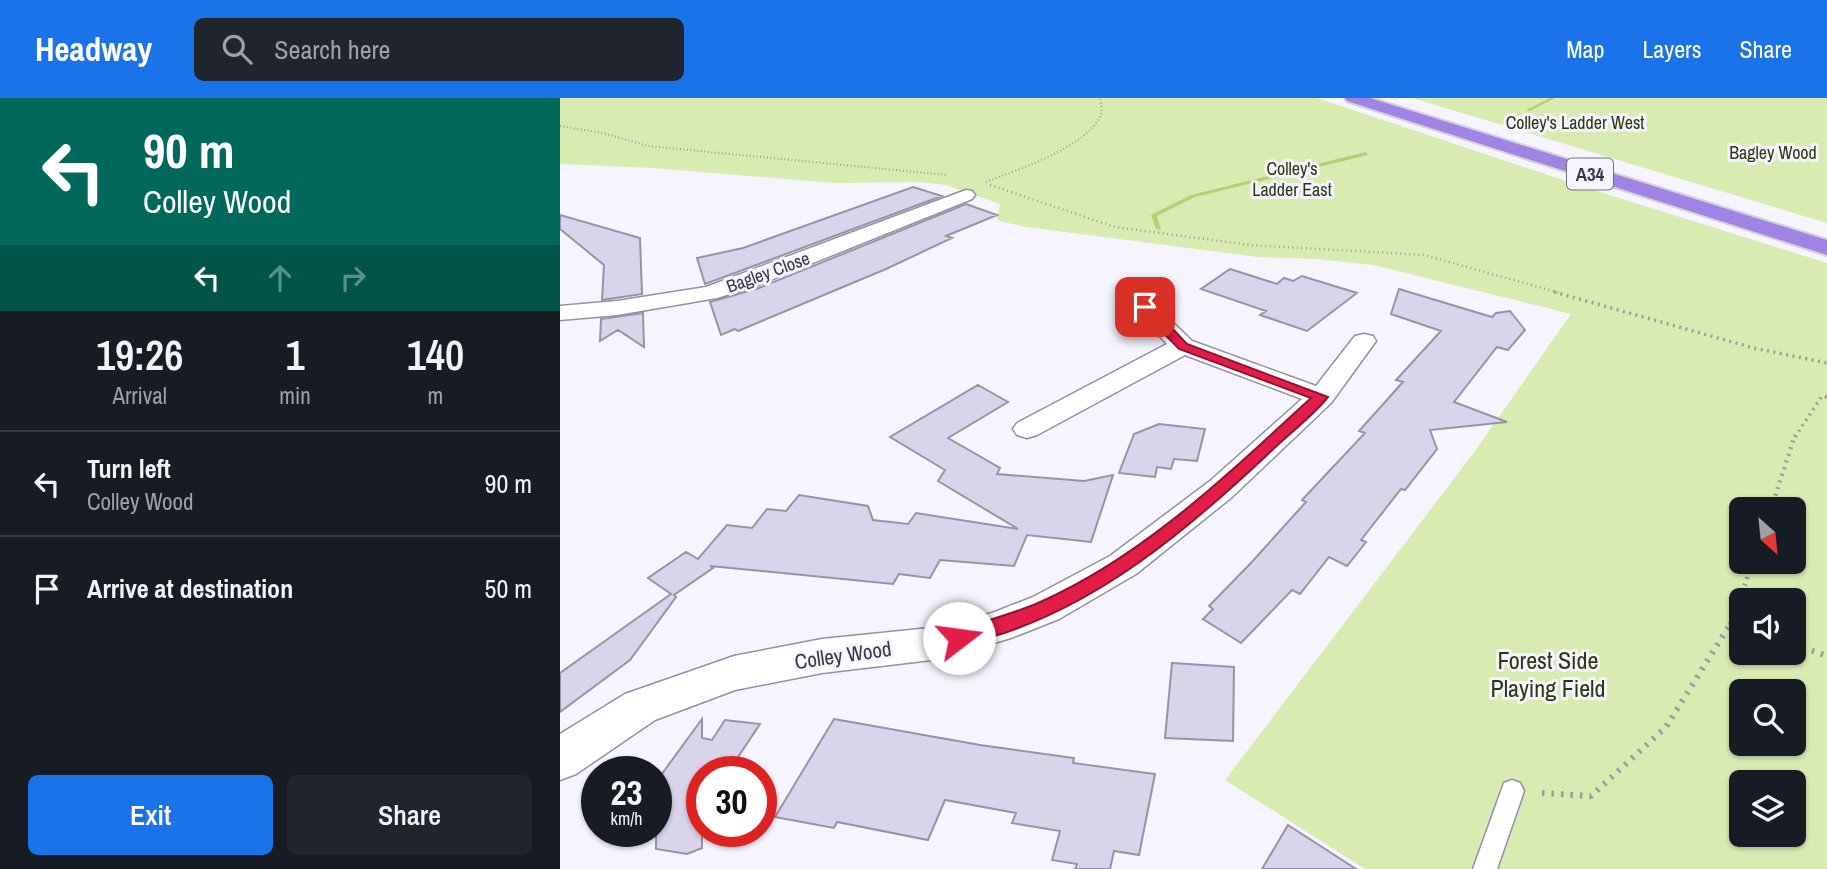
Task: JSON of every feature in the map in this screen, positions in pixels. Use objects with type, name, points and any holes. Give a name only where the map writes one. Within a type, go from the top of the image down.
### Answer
[{"type":"highway","name":"A34","points":[[1353,98],[1827,248]]},
{"type":"highway","name":"A34","points":[[1385,98],[1827,234]]},
{"type":"street","name":"Bagley Close","points":[[560,313],[617,309],[709,293],[750,280],[966,195]]},
{"type":"street","points":[[1145,307],[1183,346],[1321,397]]},
{"type":"street","name":"Colley Wood","points":[[560,759],[640,707],[734,673],[822,656],[940,643],[998,627],[1046,608],[1124,565],[1221,489],[1321,397],[1364,341]]},
{"type":"street","points":[[1027,429],[1183,346]]},
{"type":"lane","points":[[1485,869],[1512,791]]},
{"type":"path","points":[[966,195],[972,194],[984,183],[1074,143],[1094,128],[1101,118],[1103,104],[1100,98]]},
{"type":"path","points":[[560,126],[603,133],[648,146],[950,175]]},
{"type":"path","points":[[984,183],[1115,227],[1250,245],[1424,256],[1754,348],[1827,363]]},
{"type":"path","points":[[1774,497],[1796,436],[1822,396],[1827,397]]},
{"type":"path","points":[[1512,791],[1591,796],[1666,727],[1729,626]]},
{"type":"path","points":[[1806,648],[1827,656]]},
{"type":"green space","points":[[560,98],[1317,98],[1584,187],[1827,263],[1827,869],[1365,869],[1225,780],[1475,451],[1571,314],[1373,265],[1258,257],[1026,227],[997,219],[1000,204],[946,185],[919,182],[835,183],[653,168],[560,164]]},
{"type":"green space","name":"Bagley Wood","points":[[1412,98],[1827,98],[1827,223]]},
{"type":"building","points":[[913,187],[942,196],[705,284],[697,258],[743,248]]},
{"type":"building","points":[[966,204],[997,215],[946,236],[952,238],[886,269],[738,331],[735,329],[721,335],[710,302],[759,288]]},
{"type":"building","points":[[560,215],[640,238],[642,294],[602,300],[604,265],[560,229]]},
{"type":"building","points":[[1230,269],[1277,284],[1284,278],[1293,281],[1302,276],[1357,293],[1307,331],[1260,315],[1266,311],[1201,289]]},
{"type":"building","points":[[1399,289],[1492,317],[1496,313],[1510,311],[1525,330],[1508,350],[1497,347],[1454,402],[1507,422],[1430,430],[1437,449],[1361,540],[1366,542],[1347,566],[1329,557],[1300,594],[1292,590],[1241,643],[1203,619],[1213,609],[1209,606],[1306,502],[1302,500],[1365,433],[1359,431],[1403,382],[1396,380],[1441,331],[1391,314]]},
{"type":"building","points":[[643,313],[644,347],[618,330],[600,341],[601,319]]},
{"type":"building","points":[[978,385],[1008,402],[948,438],[1000,468],[997,474],[1084,481],[1113,475],[1091,542],[1027,535],[1014,566],[940,560],[930,578],[899,574],[893,584],[710,566],[713,568],[674,595],[676,597],[630,660],[560,712],[560,673],[671,594],[648,578],[686,552],[698,559],[727,525],[752,528],[767,509],[786,511],[799,495],[868,506],[873,520],[908,524],[916,513],[1018,529],[938,481],[945,470],[890,437]]},
{"type":"building","points":[[1159,424],[1205,429],[1197,461],[1174,459],[1171,469],[1157,467],[1155,477],[1119,473],[1134,434]]},
{"type":"building","points":[[1172,663],[1234,667],[1233,741],[1165,738]]},
{"type":"building","points":[[702,719],[702,738],[712,740],[725,720],[760,724],[739,756],[686,756],[686,847],[702,847],[687,854],[656,849],[672,847],[672,760]]},
{"type":"building","points":[[834,719],[980,745],[1074,758],[1073,763],[1155,774],[1139,855],[1114,851],[1110,869],[1075,869],[1077,864],[1052,860],[1060,831],[1012,823],[1016,813],[945,800],[928,840],[837,822],[834,828],[777,817]]},
{"type":"building","points":[[1288,825],[1356,869],[1262,869]]},
{"type":"waterway","points":[[1528,110],[1553,98]]},
{"type":"waterway","points":[[1159,229],[1154,215],[1193,196],[1366,154]]},
{"type":"route","points":[[959,638],[998,627],[1046,608],[1124,565],[1221,489],[1321,397],[1183,346],[1145,307]]},
{"type":"park label","name":"Colley's Ladder West","points":[[1575,122]]},
{"type":"park label","name":"Colley's Ladder East","points":[[1292,178]]},
{"type":"park label","name":"Forest Side Playing Field","points":[[1548,674]]}]
